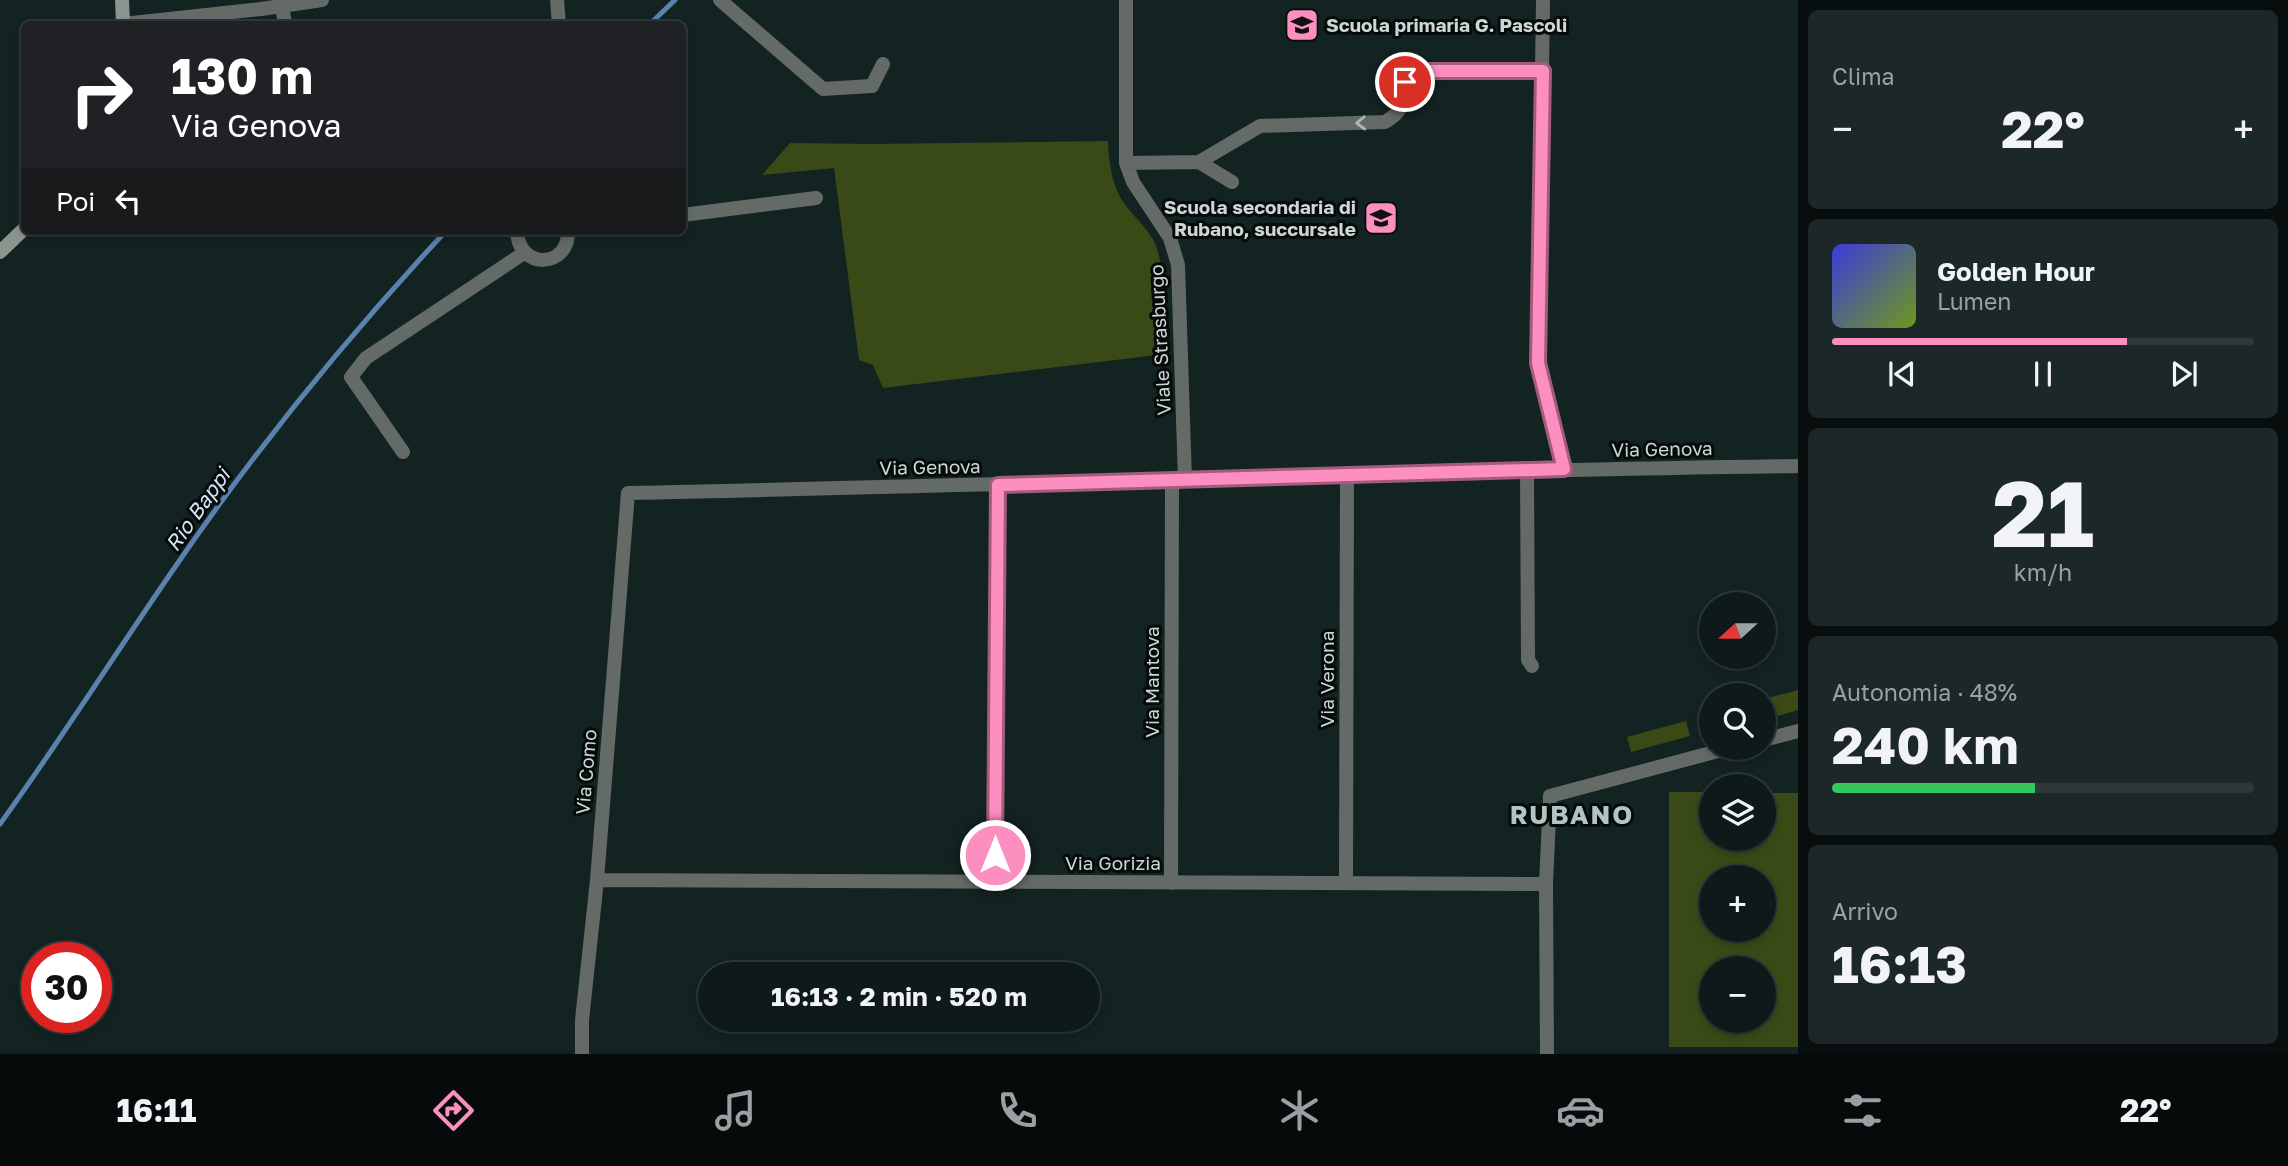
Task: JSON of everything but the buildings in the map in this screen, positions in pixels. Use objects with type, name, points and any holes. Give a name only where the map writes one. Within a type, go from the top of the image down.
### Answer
[{"type":"street","points":[[122,0],[123,21]]},
{"type":"street","points":[[150,21],[322,0]]},
{"type":"street","points":[[557,0],[559,21]]},
{"type":"street","points":[[720,0],[823,89],[872,86],[883,64]]},
{"type":"street","name":"Viale Strasburgo","points":[[1126,0],[1126,163],[1133,183],[1170,238],[1178,265],[1179,480]]},
{"type":"street","points":[[1543,0],[1538,363],[1564,469]]},
{"type":"street","points":[[282,6],[284,21]]},
{"type":"street","points":[[1126,163],[1199,162],[1260,126],[1385,122],[1398,115],[1404,100],[1405,82],[1417,71],[1543,71]]},
{"type":"street","points":[[1199,162],[1232,182]]},
{"type":"street","points":[[686,214],[817,198]]},
{"type":"street","points":[[0,252],[21,232]]},
{"type":"street","points":[[517,235],[517,241],[524,253],[536,260],[550,260],[562,253],[568,235]]},
{"type":"street","points":[[403,452],[351,377],[366,358],[524,253]]},
{"type":"street","name":"Via Genova","points":[[628,493],[1564,469],[1798,466]]},
{"type":"street","points":[[1527,471],[1528,660],[1532,666]]},
{"type":"street","name":"Via Verona","points":[[1346,883],[1347,475]]},
{"type":"street","name":"Via Mantova","points":[[1171,883],[1179,480]]},
{"type":"street","points":[[994,881],[998,485]]},
{"type":"street","name":"Via Como","points":[[582,1054],[582,1020],[597,880],[628,493]]},
{"type":"street","points":[[1776,737],[1798,731]]},
{"type":"street","points":[[1547,1054],[1546,884],[1550,796],[1699,756]]},
{"type":"street","name":"Via Gorizia","points":[[597,880],[1546,884]]},
{"type":"green space","points":[[1108,141],[1110,167],[1118,192],[1156,246],[1163,285],[1165,354],[883,388],[873,365],[859,360],[834,168],[762,175],[790,143]]},
{"type":"green space","points":[[1798,690],[1798,710],[1776,716],[1776,696]]},
{"type":"green space","points":[[1686,721],[1690,736],[1631,752],[1627,737]]},
{"type":"green space","points":[[1669,792],[1699,792],[1699,851],[1776,851],[1776,793],[1798,793],[1798,1047],[1669,1047]]},
{"type":"waterway","points":[[653,21],[675,0]]},
{"type":"waterway","name":"Rio Bappi","points":[[0,824],[236,481],[338,353],[442,235]]},
{"type":"place","name":"Scuola primaria G. Pascoli","points":[[1302,25]]},
{"type":"place","name":"Scuola secondaria di Rubano, succursale","points":[[1381,218]]},
{"type":"district","name":"RUBANO","points":[[1572,815]]},
{"type":"route","points":[[995,855],[998,485],[1564,469],[1538,363],[1543,71],[1417,71],[1405,82]]}]
